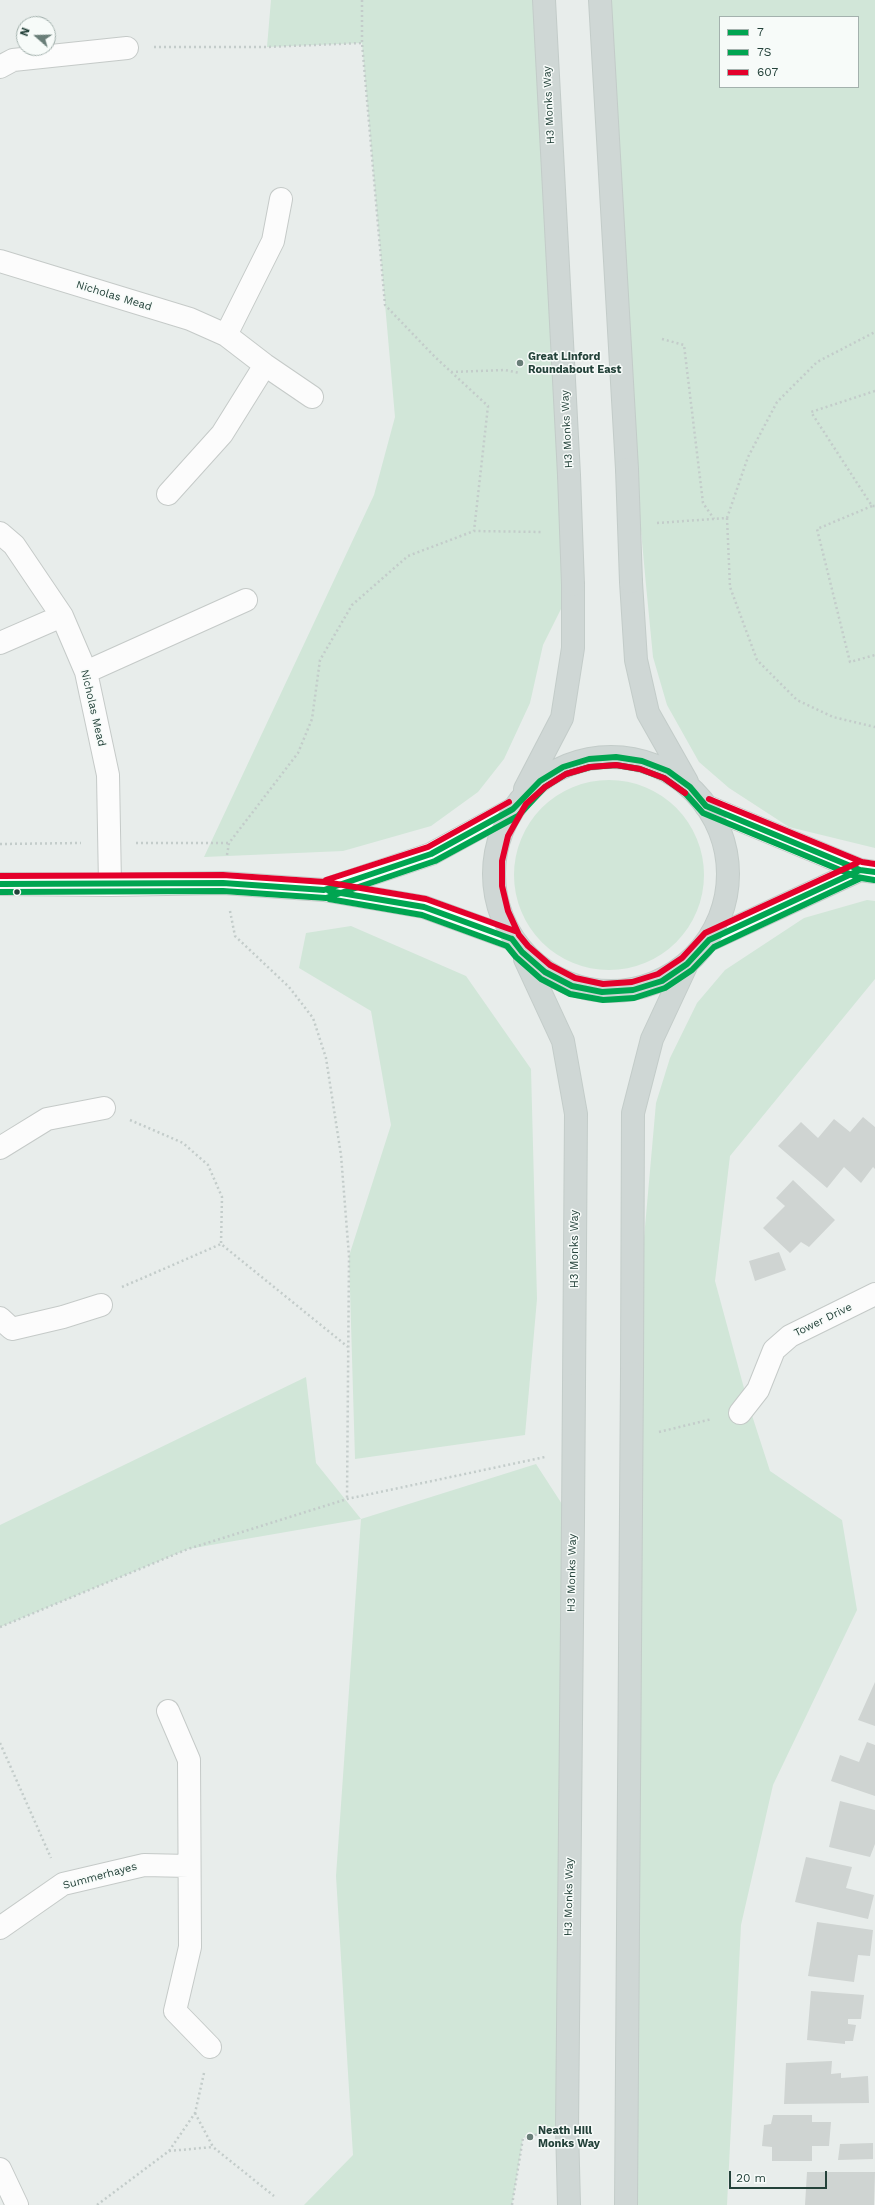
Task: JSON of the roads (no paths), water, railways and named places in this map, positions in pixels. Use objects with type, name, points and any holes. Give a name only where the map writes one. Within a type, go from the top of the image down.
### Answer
[{"type":"main road","name":"H3 Monks Way","points":[[544,0],[569,475],[573,585],[573,648],[562,718],[501,833],[494,860],[494,888],[500,914],[517,945],[563,1041],[576,1114],[567,2127],[568,2205]]},
{"type":"main road","points":[[600,0],[627,469],[631,582],[636,660],[648,713],[690,787],[706,806],[718,826],[726,849],[728,872],[724,904],[720,919],[709,940],[688,964],[652,1039],[633,1113],[626,2205]]},
{"type":"main road","points":[[517,804],[540,781],[563,767],[589,759],[616,756],[642,761],[668,771],[690,787]]},
{"type":"main road","points":[[517,945],[545,972],[572,986],[602,992],[633,990],[662,981],[688,964]]},
{"type":"street","points":[[0,67],[13,60],[127,48]]},
{"type":"street","points":[[226,335],[273,241],[281,199]]},
{"type":"street","name":"Nicholas Mead","points":[[0,261],[190,319],[226,335],[265,365],[312,397]]},
{"type":"street","points":[[168,494],[222,434],[265,365]]},
{"type":"street","name":"Nicholas Mead","points":[[0,533],[14,545],[62,616],[86,672],[108,775],[110,885]]},
{"type":"street","points":[[86,672],[246,600]]},
{"type":"street","points":[[0,643],[62,616]]},
{"type":"street","points":[[324,890],[431,854],[517,804]]},
{"type":"street","points":[[706,806],[868,871]]},
{"type":"street","points":[[709,940],[868,871]]},
{"type":"street","points":[[0,884],[110,885],[223,883],[324,890],[424,907],[517,945]]},
{"type":"street","points":[[0,1148],[47,1119],[104,1108]]},
{"type":"street","name":"Tower Drive","points":[[740,1413],[758,1390],[774,1350],[790,1336],[875,1294]]},
{"type":"street","points":[[6,1324],[63,1317],[108,1298]]},
{"type":"street","points":[[168,1711],[189,1760],[190,1947],[175,2011],[210,2047]]},
{"type":"street","name":"Summerhayes","points":[[0,1928],[63,1884],[144,1865],[189,1866]]},
{"type":"street","points":[[0,2169],[17,2205]]},
{"type":"place","name":"Great Linford Roundabout East","points":[[520,363]]},
{"type":"place","name":"Neath Hill Monks Way","points":[[530,2137]]}]
